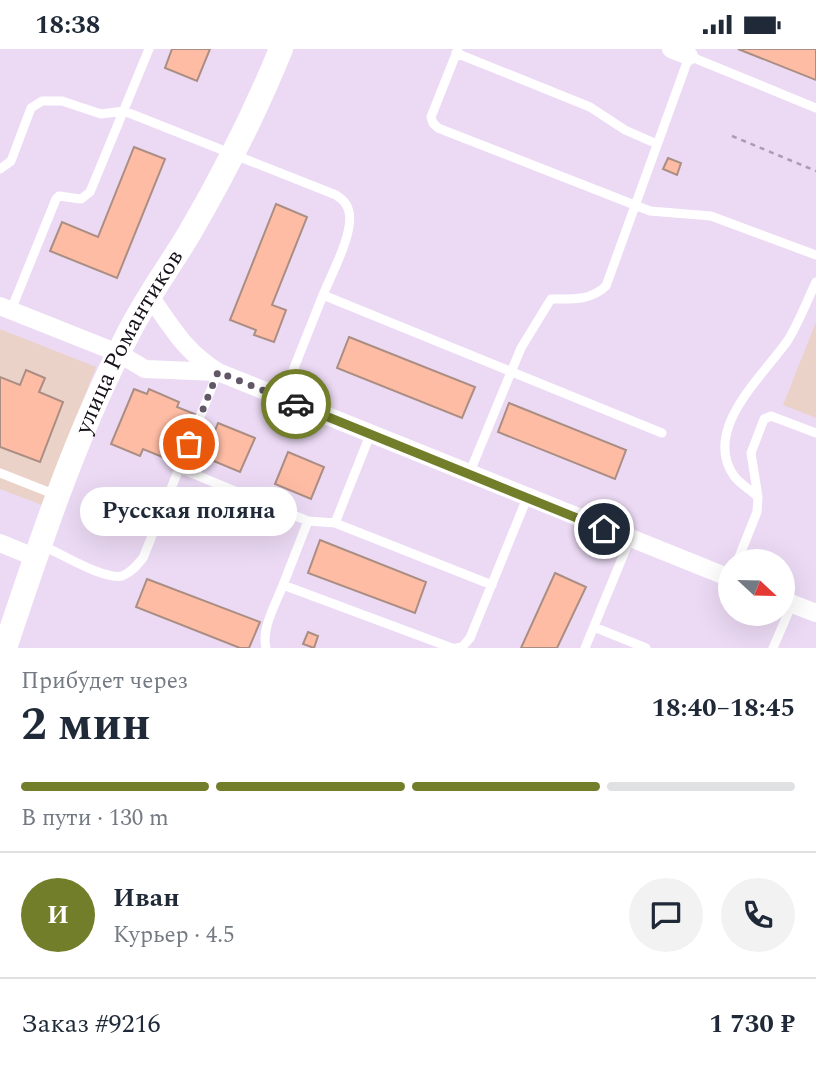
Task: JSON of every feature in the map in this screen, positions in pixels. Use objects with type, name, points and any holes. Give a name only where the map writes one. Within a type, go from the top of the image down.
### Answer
[{"type":"street","name":"улица Романтиков","points":[[5,648],[11,616],[57,495],[118,353],[149,295],[188,235],[235,153],[281,49]]},
{"type":"street","points":[[671,49],[690,53]]},
{"type":"street","points":[[149,295],[194,356],[218,372],[718,573]]},
{"type":"street","points":[[5,308],[118,353],[133,364],[155,371],[218,372]]},
{"type":"street","points":[[0,543],[37,550]]},
{"type":"street","points":[[795,605],[816,613]]},
{"type":"lane","points":[[5,308],[56,199],[65,196],[81,199],[90,192],[149,49]]},
{"type":"lane","points":[[657,144],[625,130],[590,107],[457,51],[431,117],[438,128],[635,205],[667,214],[711,216],[816,255]]},
{"type":"lane","points":[[469,474],[511,371],[533,327],[551,299],[587,298],[598,294],[606,286],[690,53],[816,108]]},
{"type":"lane","points":[[0,169],[11,161],[31,108],[42,101],[62,101],[101,114],[124,111],[235,153],[345,201],[350,220],[345,239],[282,398]]},
{"type":"lane","points":[[758,497],[735,478],[729,465],[726,447],[728,432],[738,405],[755,379],[788,339],[816,282]]},
{"type":"lane","points":[[323,295],[662,433]]},
{"type":"lane","points":[[37,550],[100,574],[124,576],[134,569],[143,558],[218,372]]},
{"type":"lane","points":[[742,549],[757,512],[758,497],[751,453],[764,419],[771,416],[816,433]]},
{"type":"lane","points":[[335,523],[370,435]]},
{"type":"lane","points":[[179,468],[308,521],[335,523],[492,585]]},
{"type":"lane","points":[[0,473],[57,495]]},
{"type":"lane","points":[[283,585],[454,648],[463,646],[470,638],[527,498]]},
{"type":"lane","points":[[266,648],[268,627],[308,521]]},
{"type":"lane","points":[[586,648],[629,539]]},
{"type":"lane","points":[[594,627],[646,648]]},
{"type":"lane","points":[[773,648],[779,627]]},
{"type":"path","points":[[732,136],[816,171]]},
{"type":"shaded area","points":[[816,322],[816,418],[783,405]]},
{"type":"shaded area","points":[[0,329],[96,367],[42,505],[0,489]]},
{"type":"building","points":[[172,49],[210,49],[197,81],[165,68]]},
{"type":"building","points":[[738,49],[816,49],[816,80]]},
{"type":"building","points":[[134,147],[165,159],[117,278],[50,251],[62,222],[98,237]]},
{"type":"building","points":[[668,158],[681,163],[677,175],[663,169]]},
{"type":"building","points":[[276,204],[307,217],[272,305],[286,310],[274,342],[254,335],[256,330],[230,320]]},
{"type":"building","points":[[349,337],[475,387],[462,418],[337,368]]},
{"type":"building","points":[[26,370],[45,378],[39,392],[63,402],[40,462],[0,447],[0,377],[20,385]]},
{"type":"building","points":[[134,389],[147,394],[149,389],[179,402],[177,407],[197,415],[177,463],[143,449],[140,456],[111,444]]},
{"type":"building","points":[[509,403],[626,450],[615,479],[498,432]]},
{"type":"building","points":[[218,423],[255,438],[240,472],[204,457]]},
{"type":"building","points":[[288,452],[324,467],[311,499],[275,484]]},
{"type":"building","points":[[320,540],[426,582],[415,613],[308,573]]},
{"type":"building","points":[[555,573],[586,587],[557,648],[521,648]]},
{"type":"building","points":[[147,579],[260,622],[249,648],[240,648],[136,607]]},
{"type":"building","points":[[308,632],[318,636],[314,648],[303,644]]},
{"type":"way so far","points":[[189,444],[218,372],[296,404]]},
{"type":"place","name":"Русская поляна","points":[[189,444]]},
{"type":"route","points":[[296,404],[604,529]]}]
